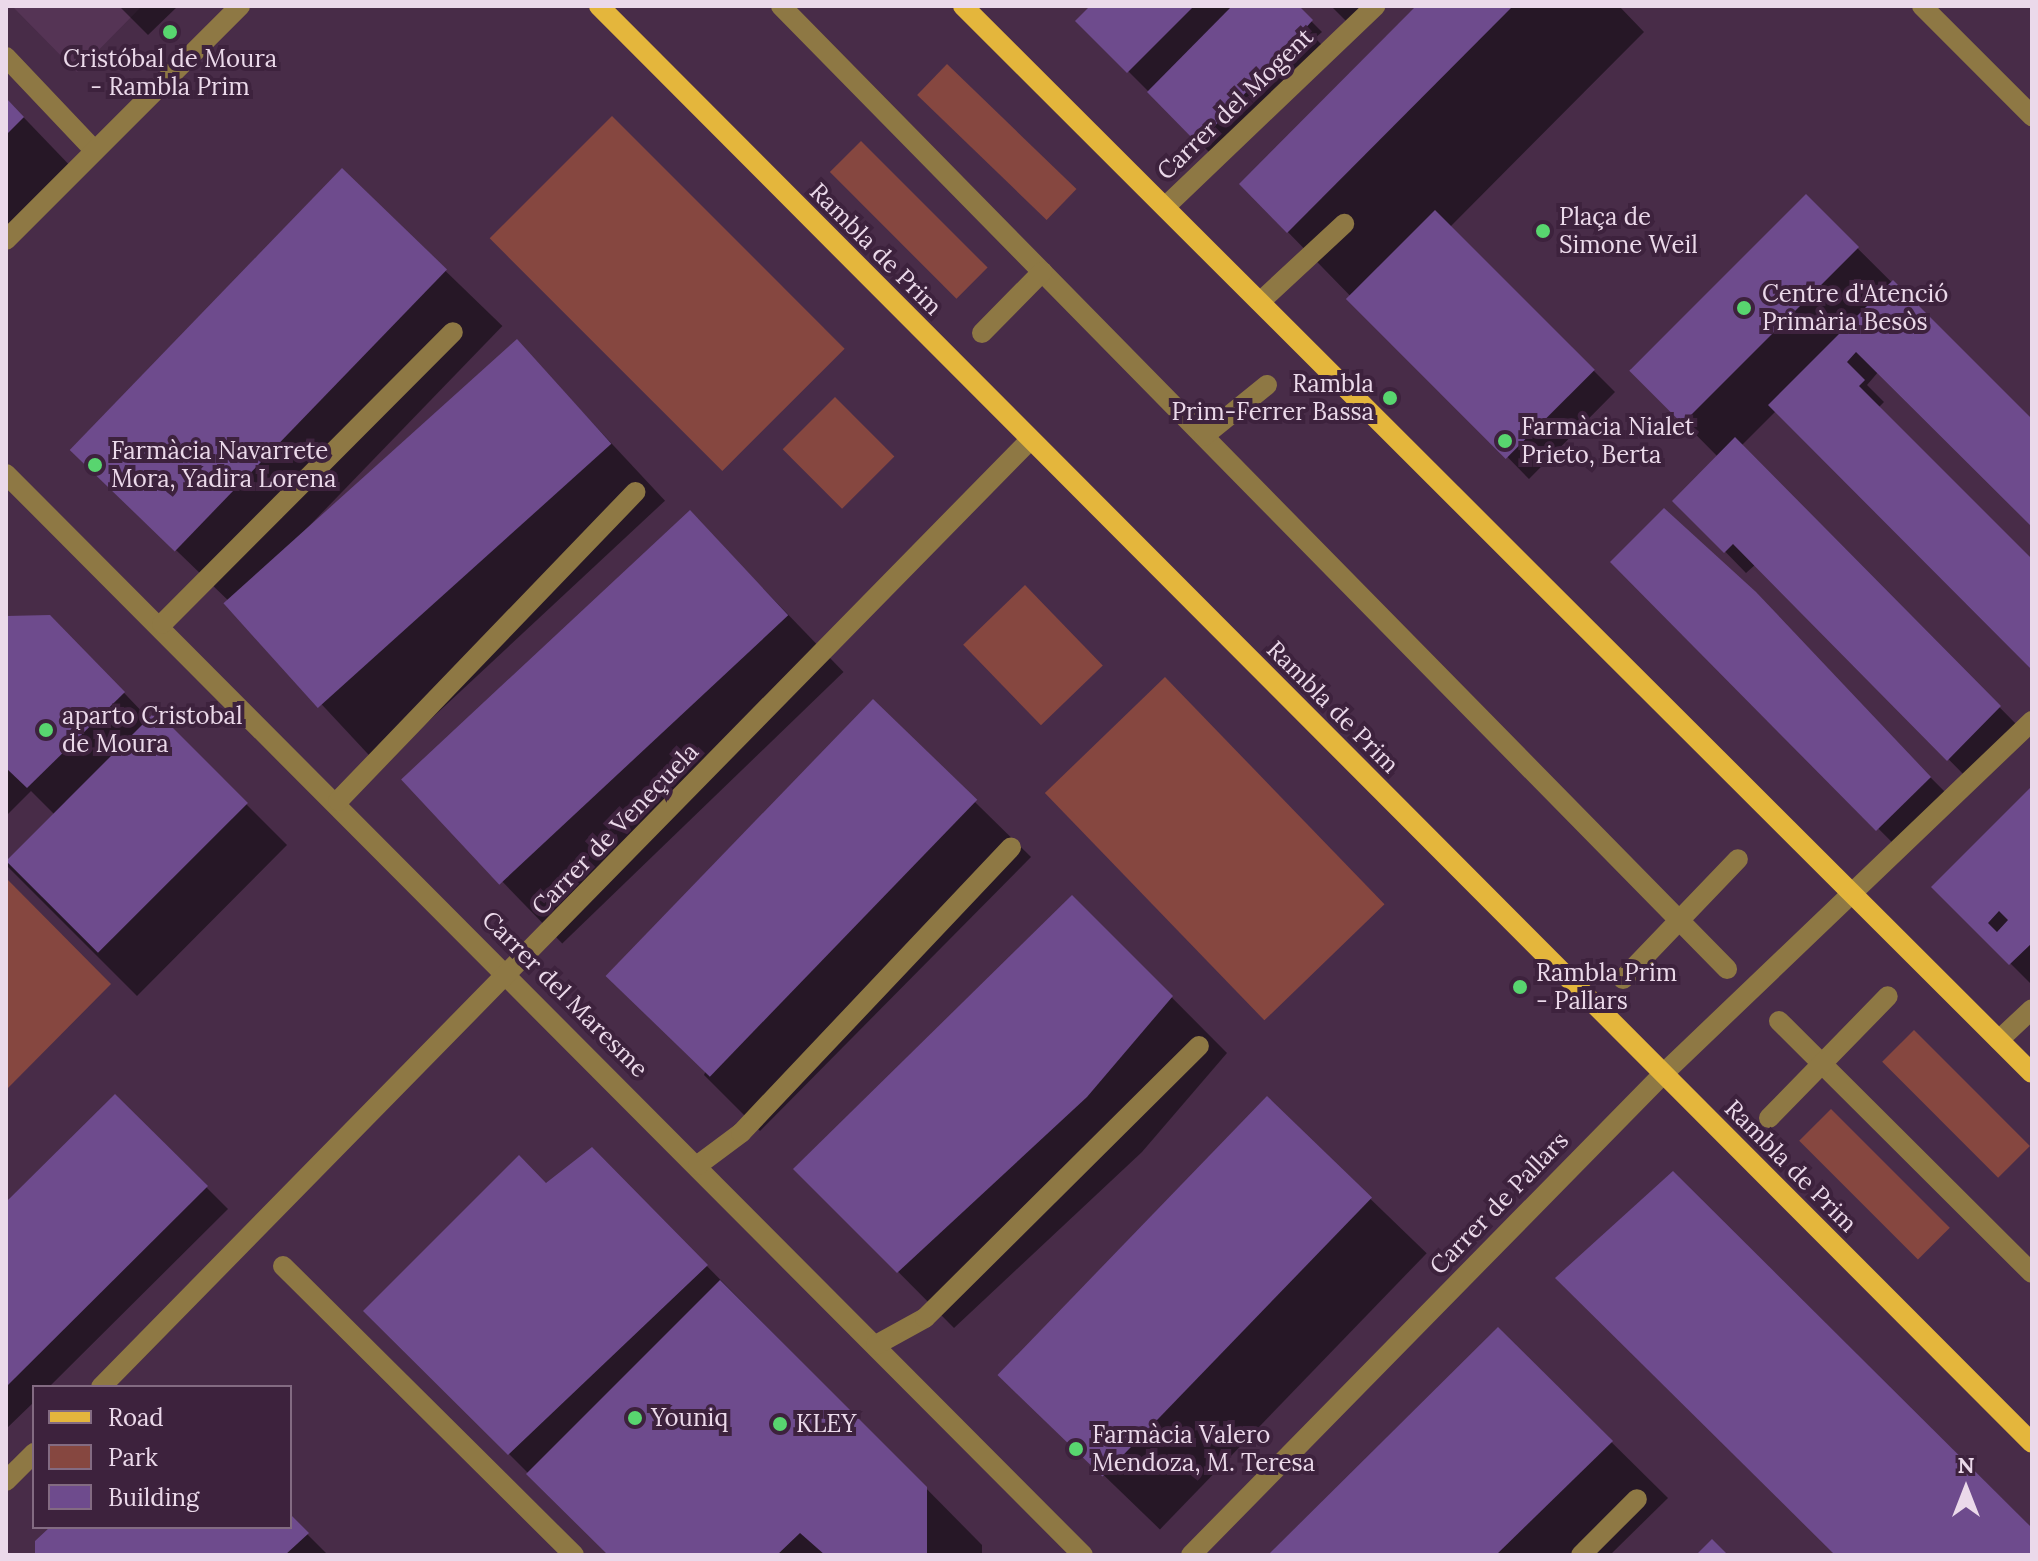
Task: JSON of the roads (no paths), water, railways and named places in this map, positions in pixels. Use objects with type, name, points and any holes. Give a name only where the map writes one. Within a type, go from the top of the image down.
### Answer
[{"type":"main road","name":"Rambla de Prim","points":[[599,6],[1029,441],[2032,1443]]},
{"type":"main road","points":[[963,6],[2032,1073]]},
{"type":"street","points":[[6,240],[240,6]]},
{"type":"street","points":[[781,6],[1727,969]]},
{"type":"street","name":"Carrer del Mogent","points":[[1165,207],[1375,6]]},
{"type":"street","points":[[1922,6],[2032,116]]},
{"type":"street","points":[[6,57],[95,151]]},
{"type":"street","points":[[1260,302],[1344,224]]},
{"type":"street","points":[[982,333],[1042,272]]},
{"type":"street","points":[[162,624],[453,332]]},
{"type":"street","points":[[1204,436],[1267,385]]},
{"type":"street","name":"Carrer de Veneçuela","points":[[103,1385],[510,975],[1029,441]]},
{"type":"street","name":"Carrer del Maresme","points":[[6,474],[162,624],[1083,1555]]},
{"type":"street","points":[[338,801],[635,492]]},
{"type":"street","name":"Carrer de Pallars","points":[[1191,1555],[1663,1074],[2032,721]]},
{"type":"street","points":[[698,1165],[741,1133],[1011,847]]},
{"type":"street","points":[[1623,979],[1738,859]]},
{"type":"street","points":[[1769,1118],[1820,1062],[1888,996]]},
{"type":"street","points":[[1999,1040],[2032,1009]]},
{"type":"street","points":[[1779,1021],[2032,1273]]},
{"type":"street","points":[[876,1345],[925,1318],[1199,1046]]},
{"type":"street","points":[[283,1266],[574,1555]]},
{"type":"street","points":[[6,1481],[32,1455]]},
{"type":"street","points":[[1581,1555],[1637,1499]]},
{"type":"place","name":"Cristóbal de Moura - Rambla Prim","points":[[170,32]]},
{"type":"place","name":"Plaça de Simone Weil","points":[[1543,231]]},
{"type":"place","name":"Centre d'Atenció Primària Besòs","points":[[1744,308]]},
{"type":"place","name":"Rambla Prim-Ferrer Bassa","points":[[1390,398]]},
{"type":"place","name":"Farmàcia Nialet Prieto, Berta","points":[[1505,441]]},
{"type":"place","name":"Farmàcia Navarrete Mora, Yadira Lorena","points":[[95,465]]},
{"type":"place","name":"aparto Cristobal de Moura","points":[[46,730]]},
{"type":"place","name":"Rambla Prim - Pallars","points":[[1520,987]]},
{"type":"place","name":"Youniq","points":[[635,1418]]},
{"type":"place","name":"KLEY","points":[[780,1424]]},
{"type":"place","name":"Farmàcia Valero Mendoza, M. Teresa","points":[[1076,1449]]}]
